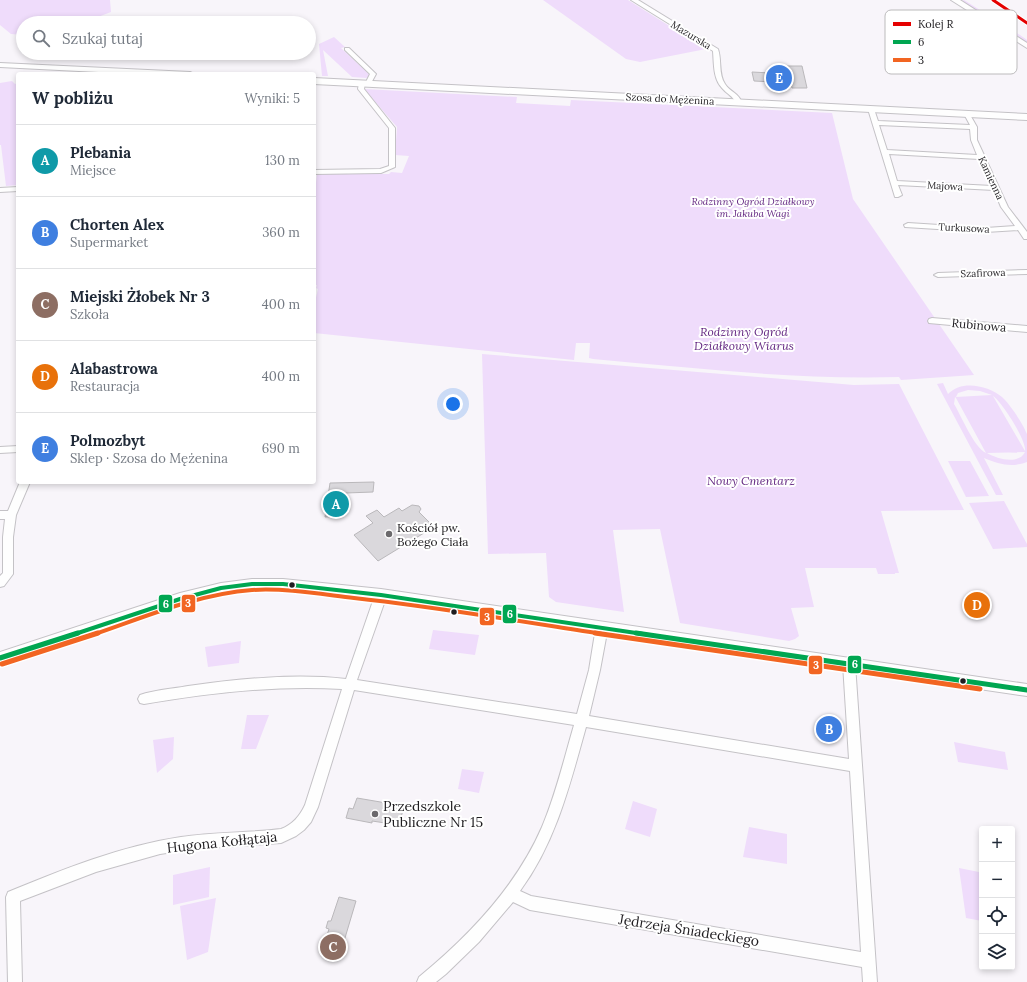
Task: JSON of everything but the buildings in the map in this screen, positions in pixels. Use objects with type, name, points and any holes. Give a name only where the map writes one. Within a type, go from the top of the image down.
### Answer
[{"type":"main road","points":[[955,0],[971,10]]},
{"type":"main road","points":[[1017,40],[1027,46]]},
{"type":"main road","points":[[0,65],[126,72]]},
{"type":"main road","name":"Szosa do Mężenina","points":[[316,81],[1027,117]]},
{"type":"street","name":"Mazurska","points":[[634,0],[716,50],[718,72],[722,85],[736,96],[739,103]]},
{"type":"street","points":[[316,172],[381,171],[392,167],[392,128],[361,89],[373,74],[347,50]]},
{"type":"street","points":[[871,109],[898,195]]},
{"type":"street","name":"Kamienna","points":[[967,114],[974,127],[974,140],[1004,207],[1027,236]]},
{"type":"street","points":[[876,123],[974,127]]},
{"type":"street","points":[[884,152],[982,157]]},
{"type":"street","name":"Majowa","points":[[894,183],[996,188]]},
{"type":"street","points":[[0,190],[16,189]]},
{"type":"street","name":"Turkusowa","points":[[908,225],[986,230],[1021,228]]},
{"type":"street","name":"Szafirowa","points":[[938,275],[1027,272]]},
{"type":"street","name":"Rubinowa","points":[[932,321],[1027,329]]},
{"type":"street","points":[[0,450],[16,449]]},
{"type":"street","points":[[0,583],[8,574],[8,537],[11,515],[24,484]]},
{"type":"street","points":[[0,515],[11,515]]},
{"type":"street","points":[[0,658],[180,599],[229,587],[252,584],[283,584],[381,595],[1027,690]]},
{"type":"street","name":"Hugona Kołłątaja","points":[[15,982],[13,897],[133,855],[180,844],[281,836],[288,834],[300,825],[311,807],[350,684],[381,595]]},
{"type":"street","points":[[424,982],[466,944],[511,894],[543,839],[558,802],[582,720],[596,664],[602,627]]},
{"type":"street","points":[[849,664],[870,982]]},
{"type":"street","points":[[144,699],[216,687],[263,683],[317,682],[350,684],[582,720],[856,766]]},
{"type":"street","name":"Jędrzeja Śniadeckiego","points":[[511,894],[530,903],[869,961]]},
{"type":"green space","points":[[0,0],[110,0],[111,12],[100,16],[16,16],[16,34],[11,34],[0,25]]},
{"type":"green space","points":[[543,0],[628,0],[706,49],[640,62],[626,59]]},
{"type":"green space","points":[[964,0],[980,10],[976,10],[962,1]]},
{"type":"green space","points":[[1017,33],[1027,40],[1027,43],[1017,37]]},
{"type":"green space","points":[[334,37],[345,47],[341,48],[370,75],[367,78],[352,77],[323,50],[328,76],[322,76],[319,44]]},
{"type":"green space","points":[[12,81],[16,84],[16,185],[6,186],[0,145],[0,83]]},
{"type":"green space","name":"Rodzinny Ogród Działkowy im. Jakuba Wagi","points":[[364,89],[517,97],[516,103],[570,106],[571,100],[832,113],[853,199],[974,375],[901,380],[899,377],[822,377],[784,375],[593,359],[589,358],[590,343],[576,343],[574,360],[316,333],[316,298],[318,289],[316,288],[317,174],[402,173],[409,156],[395,155],[397,127]]},
{"type":"green space","name":"Nowy Cmentarz","points":[[482,354],[854,385],[899,384],[964,510],[881,511],[899,573],[878,574],[876,568],[805,568],[814,607],[791,608],[799,636],[789,641],[680,623],[660,529],[613,530],[624,612],[556,602],[549,597],[546,553],[488,554]]},
{"type":"green space","points":[[943,383],[948,394],[954,389],[968,385],[983,387],[997,393],[1005,400],[1019,420],[1027,434],[1027,462],[1010,465],[984,458],[1003,495],[996,495],[937,384]],"holes":[[[968,390],[980,391],[992,395],[956,397],[958,393]],[[993,396],[1013,422],[1025,446],[1025,451]],[[955,397],[986,453],[972,438],[954,404]],[[1025,452],[1022,456],[1013,460],[1002,459],[987,453]]]},
{"type":"green space","points":[[948,461],[970,461],[989,496],[966,497]]},
{"type":"green space","points":[[1004,501],[1027,544],[1027,547],[993,549],[969,503]]},
{"type":"green space","points":[[433,630],[479,635],[475,655],[429,649]]},
{"type":"green space","points":[[241,641],[239,663],[208,667],[205,647]]},
{"type":"green space","points":[[247,715],[269,715],[256,749],[241,749]]},
{"type":"green space","points":[[174,737],[173,759],[157,773],[153,740]]},
{"type":"green space","points":[[954,742],[1005,752],[1008,770],[958,762]]},
{"type":"green space","points":[[462,769],[484,772],[479,793],[458,789]]},
{"type":"green space","points":[[633,801],[657,809],[650,837],[625,829]]},
{"type":"green space","points":[[749,827],[787,834],[787,864],[743,857]]},
{"type":"green space","points":[[210,867],[209,897],[173,905],[173,875]]},
{"type":"green space","points":[[959,868],[979,872],[979,920],[966,918]]},
{"type":"green space","points":[[216,898],[208,952],[187,960],[180,906]]},
{"type":"rail line","name":"R","points":[[993,0],[1008,10]]},
{"type":"rail line","name":"R","points":[[1017,16],[1027,23]]},
{"type":"transit line","name":"6","points":[[0,658],[180,599],[221,588],[252,584],[283,584],[381,595],[1027,690]]},
{"type":"transit line","name":"3","points":[[2,664],[182,605],[222,594],[252,590],[283,590],[380,601],[980,689]]},
{"type":"place","name":"Polmozbyt","points":[[779,78]]},
{"type":"place","name":"Plebania","points":[[336,504]]},
{"type":"place","name":"Kościół pw. Bożego Ciała","points":[[389,534]]},
{"type":"place","name":"Alabastrowa","points":[[977,605]]},
{"type":"place","name":"Chorten Alex","points":[[829,729]]},
{"type":"place","name":"Przedszkole Publiczne Nr 15","points":[[375,814]]},
{"type":"place","name":"Miejski Żłobek Nr 3","points":[[333,947]]},
{"type":"park label","name":"Rodzinny Ogród Działkowy Wiarus","points":[[744,338]]}]
